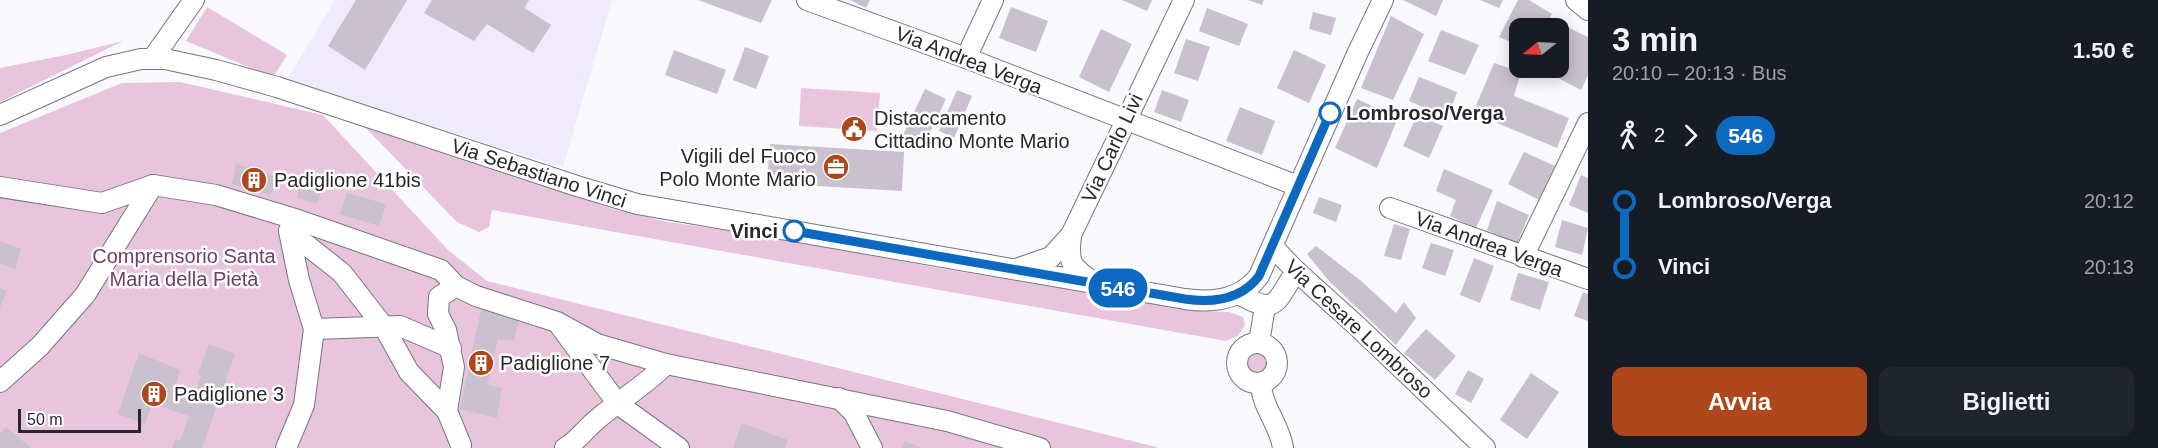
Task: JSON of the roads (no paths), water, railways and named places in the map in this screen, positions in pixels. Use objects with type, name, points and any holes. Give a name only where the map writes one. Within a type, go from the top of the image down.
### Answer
[{"type":"street","points":[[153,58],[194,0]]},
{"type":"street","name":"Via Andrea Verga","points":[[807,0],[966,58],[1298,186]]},
{"type":"street","points":[[966,58],[993,0]]},
{"type":"street","name":"Via Carlo Livi","points":[[1014,269],[1051,256],[1071,235],[1184,0]]},
{"type":"street","name":"Via Cesare Lombroso","points":[[1383,0],[1298,186],[1273,247],[1485,448]]},
{"type":"street","points":[[1576,0],[1588,10]]},
{"type":"street","name":"Via Sebastiano Vinci","points":[[0,115],[44,93],[106,67],[153,58],[207,68],[277,87],[637,204],[1194,300],[1222,300],[1239,294]]},
{"type":"street","points":[[1523,257],[1588,123]]},
{"type":"street","points":[[0,187],[102,202],[153,185],[216,195],[292,225],[441,270],[456,286],[476,296],[557,322],[597,344],[666,364],[946,422],[1040,448]]},
{"type":"street","points":[[0,382],[40,346],[85,295],[153,185]]},
{"type":"street","name":"Via Andrea Verga","points":[[1390,208],[1588,279]]},
{"type":"street","points":[[292,225],[342,273],[384,327],[408,372],[447,411],[461,446]]},
{"type":"street","points":[[286,448],[304,405],[315,329],[299,280],[292,225]]},
{"type":"street","points":[[1071,235],[1069,253],[1074,269],[1095,284]]},
{"type":"street","points":[[1273,247],[1256,280],[1239,294],[1266,306],[1276,301],[1296,271]]},
{"type":"street","points":[[447,411],[454,368],[446,330],[438,314],[439,297],[456,286]]},
{"type":"street","points":[[1259,343],[1266,306]]},
{"type":"street","points":[[557,322],[618,404],[679,448]]},
{"type":"street","points":[[315,329],[400,326],[451,348]]},
{"type":"street","points":[[1259,343],[1270,348],[1277,361],[1274,375],[1261,383],[1253,384],[1240,375],[1236,365],[1237,358],[1244,348],[1259,343]]},
{"type":"street","points":[[565,448],[574,443],[593,423],[651,380],[666,364]]},
{"type":"street","points":[[1261,383],[1261,393],[1282,435],[1283,448]]},
{"type":"street","points":[[839,398],[854,413],[872,448]]},
{"type":"place","name":"Lombroso/Verga","points":[[1330,113]]},
{"type":"place","name":"Distaccamento Cittadino Monte Mario","points":[[854,129]]},
{"type":"place","name":"Vigili del Fuoco Polo Monte Mario","points":[[836,167]]},
{"type":"place","name":"Padiglione 41bis","points":[[254,180]]},
{"type":"place","name":"Vinci","points":[[794,231]]},
{"type":"place","name":"Padiglione 7","points":[[481,363]]},
{"type":"place","name":"Padiglione 3","points":[[154,394]]},
{"type":"park label","name":"Comprensorio Santa Maria della Pietà","points":[[184,268]]}]
